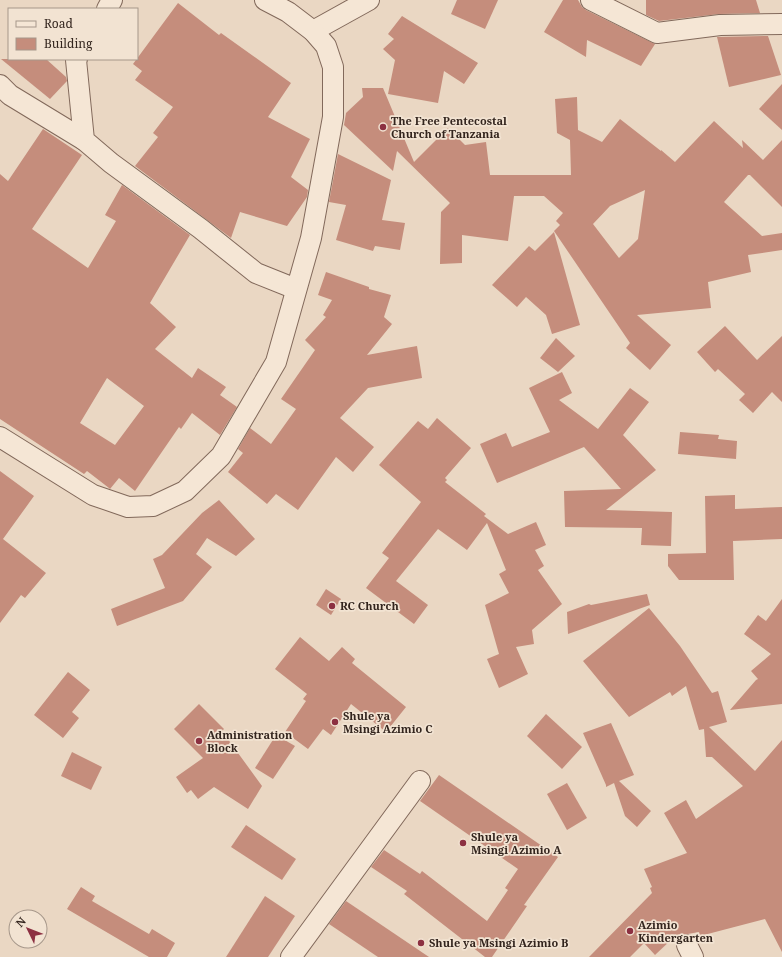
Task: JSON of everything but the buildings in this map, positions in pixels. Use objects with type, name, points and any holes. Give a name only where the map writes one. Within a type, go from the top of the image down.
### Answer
[{"type":"street","points":[[0,437],[94,495],[128,507],[153,506],[185,491],[221,456],[276,362],[311,238],[333,117],[333,67],[326,46],[313,31],[288,12],[265,0]]},
{"type":"street","points":[[313,31],[369,0]]},
{"type":"street","points":[[591,0],[657,33],[720,25],[782,24]]},
{"type":"street","points":[[76,60],[84,140]]},
{"type":"street","points":[[0,85],[10,95],[84,140],[111,163],[201,229],[256,274],[296,289]]},
{"type":"street","points":[[291,957],[420,781]]},
{"type":"place","name":"The Free Pentecostal Church of Tanzania","points":[[383,127]]},
{"type":"place","name":"RC Church","points":[[332,606]]},
{"type":"place","name":"Shule ya Msingi Azimio C","points":[[335,722]]},
{"type":"place","name":"Administration Block","points":[[199,741]]},
{"type":"place","name":"Shule ya Msingi Azimio A","points":[[463,843]]},
{"type":"place","name":"Azimio Kindergarten","points":[[630,931]]},
{"type":"place","name":"Shule ya Msingi Azimio B","points":[[421,943]]}]
